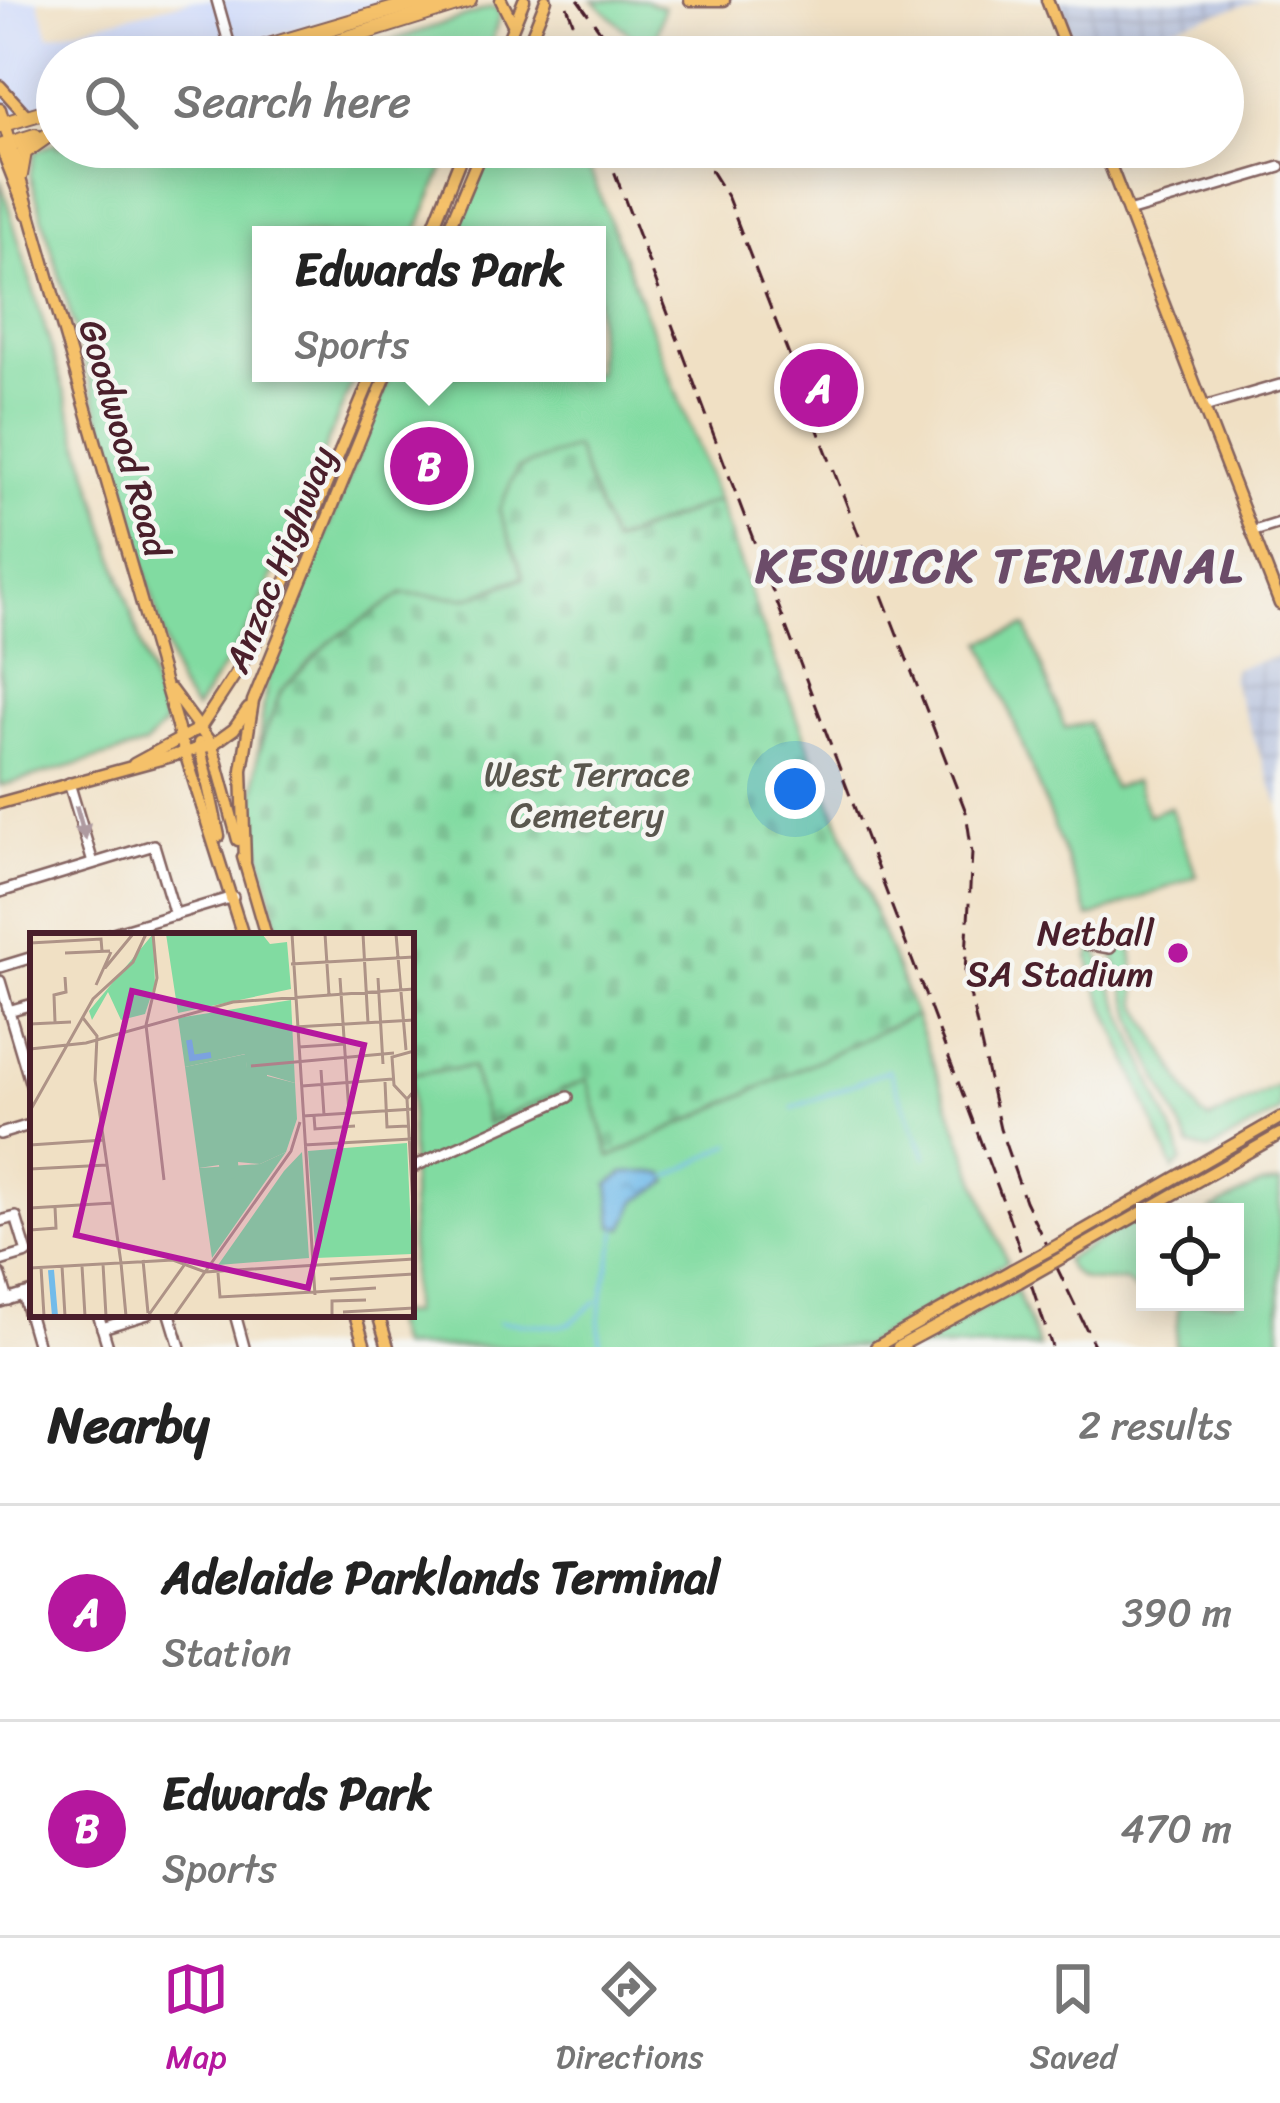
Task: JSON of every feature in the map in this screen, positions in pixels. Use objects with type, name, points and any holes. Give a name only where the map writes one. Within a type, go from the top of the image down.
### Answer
[{"type":"highway","points":[[323,36],[425,0]]},
{"type":"highway","points":[[353,36],[469,0]]},
{"type":"highway","points":[[2,119],[36,115]]},
{"type":"highway","points":[[3,145],[36,135]]},
{"type":"highway","points":[[17,182],[24,152],[36,144]]},
{"type":"main road","points":[[501,0],[510,9],[513,25]]},
{"type":"main road","points":[[509,36],[524,0]]},
{"type":"main road","points":[[690,0],[724,0]]},
{"type":"main road","points":[[1047,0],[1061,36]]},
{"type":"main road","points":[[532,36],[544,6]]},
{"type":"main road","points":[[0,86],[28,117]]},
{"type":"main road","name":"Goodwood Road","points":[[2,119],[3,145],[232,898]]},
{"type":"main road","points":[[434,226],[457,168]]},
{"type":"main road","points":[[450,226],[474,168]]},
{"type":"main road","points":[[1111,168],[1280,604]]},
{"type":"main road","points":[[0,169],[17,182]]},
{"type":"main road","name":"Anzac Highway","points":[[183,746],[200,728],[275,607],[370,382]]},
{"type":"main road","name":"Anzac Highway","points":[[253,701],[383,382]]},
{"type":"main road","name":"Goodwood Road","points":[[163,676],[200,728],[205,746]]},
{"type":"main road","points":[[134,764],[160,749],[205,746],[234,729],[253,701]]},
{"type":"main road","points":[[244,861],[241,791],[253,701]]},
{"type":"main road","points":[[160,749],[175,718]]},
{"type":"main road","points":[[0,803],[183,746]]},
{"type":"main road","points":[[205,746],[265,933]]},
{"type":"main road","points":[[205,746],[242,933]]},
{"type":"main road","points":[[1062,1250],[1138,1198],[1280,1118]]},
{"type":"main road","points":[[1159,1203],[1280,1135]]},
{"type":"main road","points":[[898,1347],[1062,1250],[1136,1215]]},
{"type":"main road","points":[[876,1347],[1016,1276]]},
{"type":"main road","points":[[356,1317],[364,1347]]},
{"type":"main road","points":[[379,1317],[388,1347]]},
{"type":"street","points":[[217,0],[226,36]]},
{"type":"street","points":[[1128,212],[1280,167]]},
{"type":"street","points":[[1204,407],[1280,385]]},
{"type":"street","points":[[1251,532],[1280,523]]},
{"type":"street","points":[[69,783],[93,863]]},
{"type":"street","points":[[5,890],[154,844],[176,915]]},
{"type":"street","points":[[125,933],[232,898]]},
{"type":"street","points":[[1086,944],[1110,948]]},
{"type":"street","points":[[0,967],[30,958]]},
{"type":"street","points":[[0,981],[30,1082]]},
{"type":"street","points":[[8,1011],[30,1005]]},
{"type":"street","points":[[414,1167],[568,1097]]},
{"type":"street","points":[[0,1134],[30,1125]]},
{"type":"street","points":[[0,1221],[16,1217],[26,1253],[0,1261]]},
{"type":"street","points":[[0,1274],[4,1301],[28,1294]]},
{"type":"street","points":[[32,1317],[38,1347]]},
{"type":"street","points":[[99,1317],[108,1347]]},
{"type":"street","points":[[102,1328],[138,1317]]},
{"type":"street","points":[[171,1317],[180,1347]]},
{"type":"street","points":[[236,1317],[244,1347]]},
{"type":"shaded area","points":[[0,0],[38,0],[49,36],[36,36],[36,107],[0,118]]},
{"type":"shaded area","points":[[191,0],[393,0],[274,36],[49,36]]},
{"type":"shaded area","points":[[1058,0],[1261,0],[1140,36],[1071,36]]},
{"type":"shaded area","points":[[1280,656],[1280,807],[1231,679],[1235,668]]},
{"type":"green space","points":[[593,0],[643,0],[664,7],[657,36],[632,36]]},
{"type":"green space","points":[[493,7],[500,12],[494,36],[406,36]]},
{"type":"green space","points":[[35,152],[36,168],[444,168],[419,226],[252,226],[252,382],[352,382],[255,618],[195,710],[178,686],[30,174]]},
{"type":"green space","points":[[480,168],[589,168],[718,500],[469,598],[402,594],[330,642],[281,691],[258,752],[267,678],[387,382],[606,382],[606,226],[455,226]]},
{"type":"green space","points":[[0,179],[165,724],[144,746],[0,786]]},
{"type":"green space","name":"West Terrace Cemetery","points":[[575,447],[612,543],[718,500],[769,646],[915,1015],[610,1157],[587,1079],[487,1124],[472,1067],[414,1074],[414,933],[279,933],[253,816],[258,752],[281,691],[330,642],[402,594],[469,598],[524,578],[499,510],[517,469]]},
{"type":"green space","points":[[1026,626],[1065,728],[1088,723],[1113,788],[1135,781],[1148,815],[1170,807],[1197,876],[1089,918],[983,642]]},
{"type":"green space","points":[[1123,943],[1132,950],[1138,1004],[1200,1114],[1209,1120],[1280,1085],[1280,1111],[1209,1151],[1190,1146],[1143,1045],[1113,954]]},
{"type":"green space","points":[[1095,946],[1179,1147],[1182,1161],[1174,1170],[1093,977],[1089,957]]},
{"type":"green space","points":[[915,1015],[1007,1262],[861,1347],[398,1347],[390,1317],[414,1317],[414,1074],[472,1067],[488,1124],[587,1079],[611,1157]]},
{"type":"green space","points":[[1280,1183],[1280,1347],[1175,1347],[1178,1311],[1244,1311],[1244,1203],[1225,1203],[1259,1185]]},
{"type":"green space","points":[[1136,1220],[1136,1291],[1125,1281],[1090,1280],[1075,1274],[1064,1260]]},
{"type":"green space","points":[[1016,1290],[1039,1347],[913,1347]]},
{"type":"water","points":[[624,1173],[665,1174],[669,1182],[637,1201],[624,1228],[613,1226],[609,1184]]},
{"type":"waterway","points":[[793,1108],[889,1070],[926,1157]]},
{"type":"waterway","points":[[667,1178],[731,1144]]},
{"type":"waterway","points":[[600,1347],[602,1300],[617,1228]]},
{"type":"waterway","points":[[499,1322],[558,1326],[571,1323],[596,1301]]},
{"type":"railway","points":[[578,0],[604,36]]},
{"type":"railway","points":[[567,6],[578,36]]},
{"type":"railway","points":[[613,168],[1008,1214],[1052,1347]]},
{"type":"railway","points":[[709,168],[728,198],[966,812],[972,853],[965,972],[1000,1129],[1025,1201],[1095,1347]]},
{"type":"place","name":"Adelaide Parklands Terminal","points":[[819,388]]},
{"type":"place","name":"Edwards Park","points":[[429,466]]},
{"type":"place","name":"Netball SA Stadium","points":[[1178,953]]},
{"type":"district","name":"KESWICK TERMINAL","points":[[1000,565]]}]
